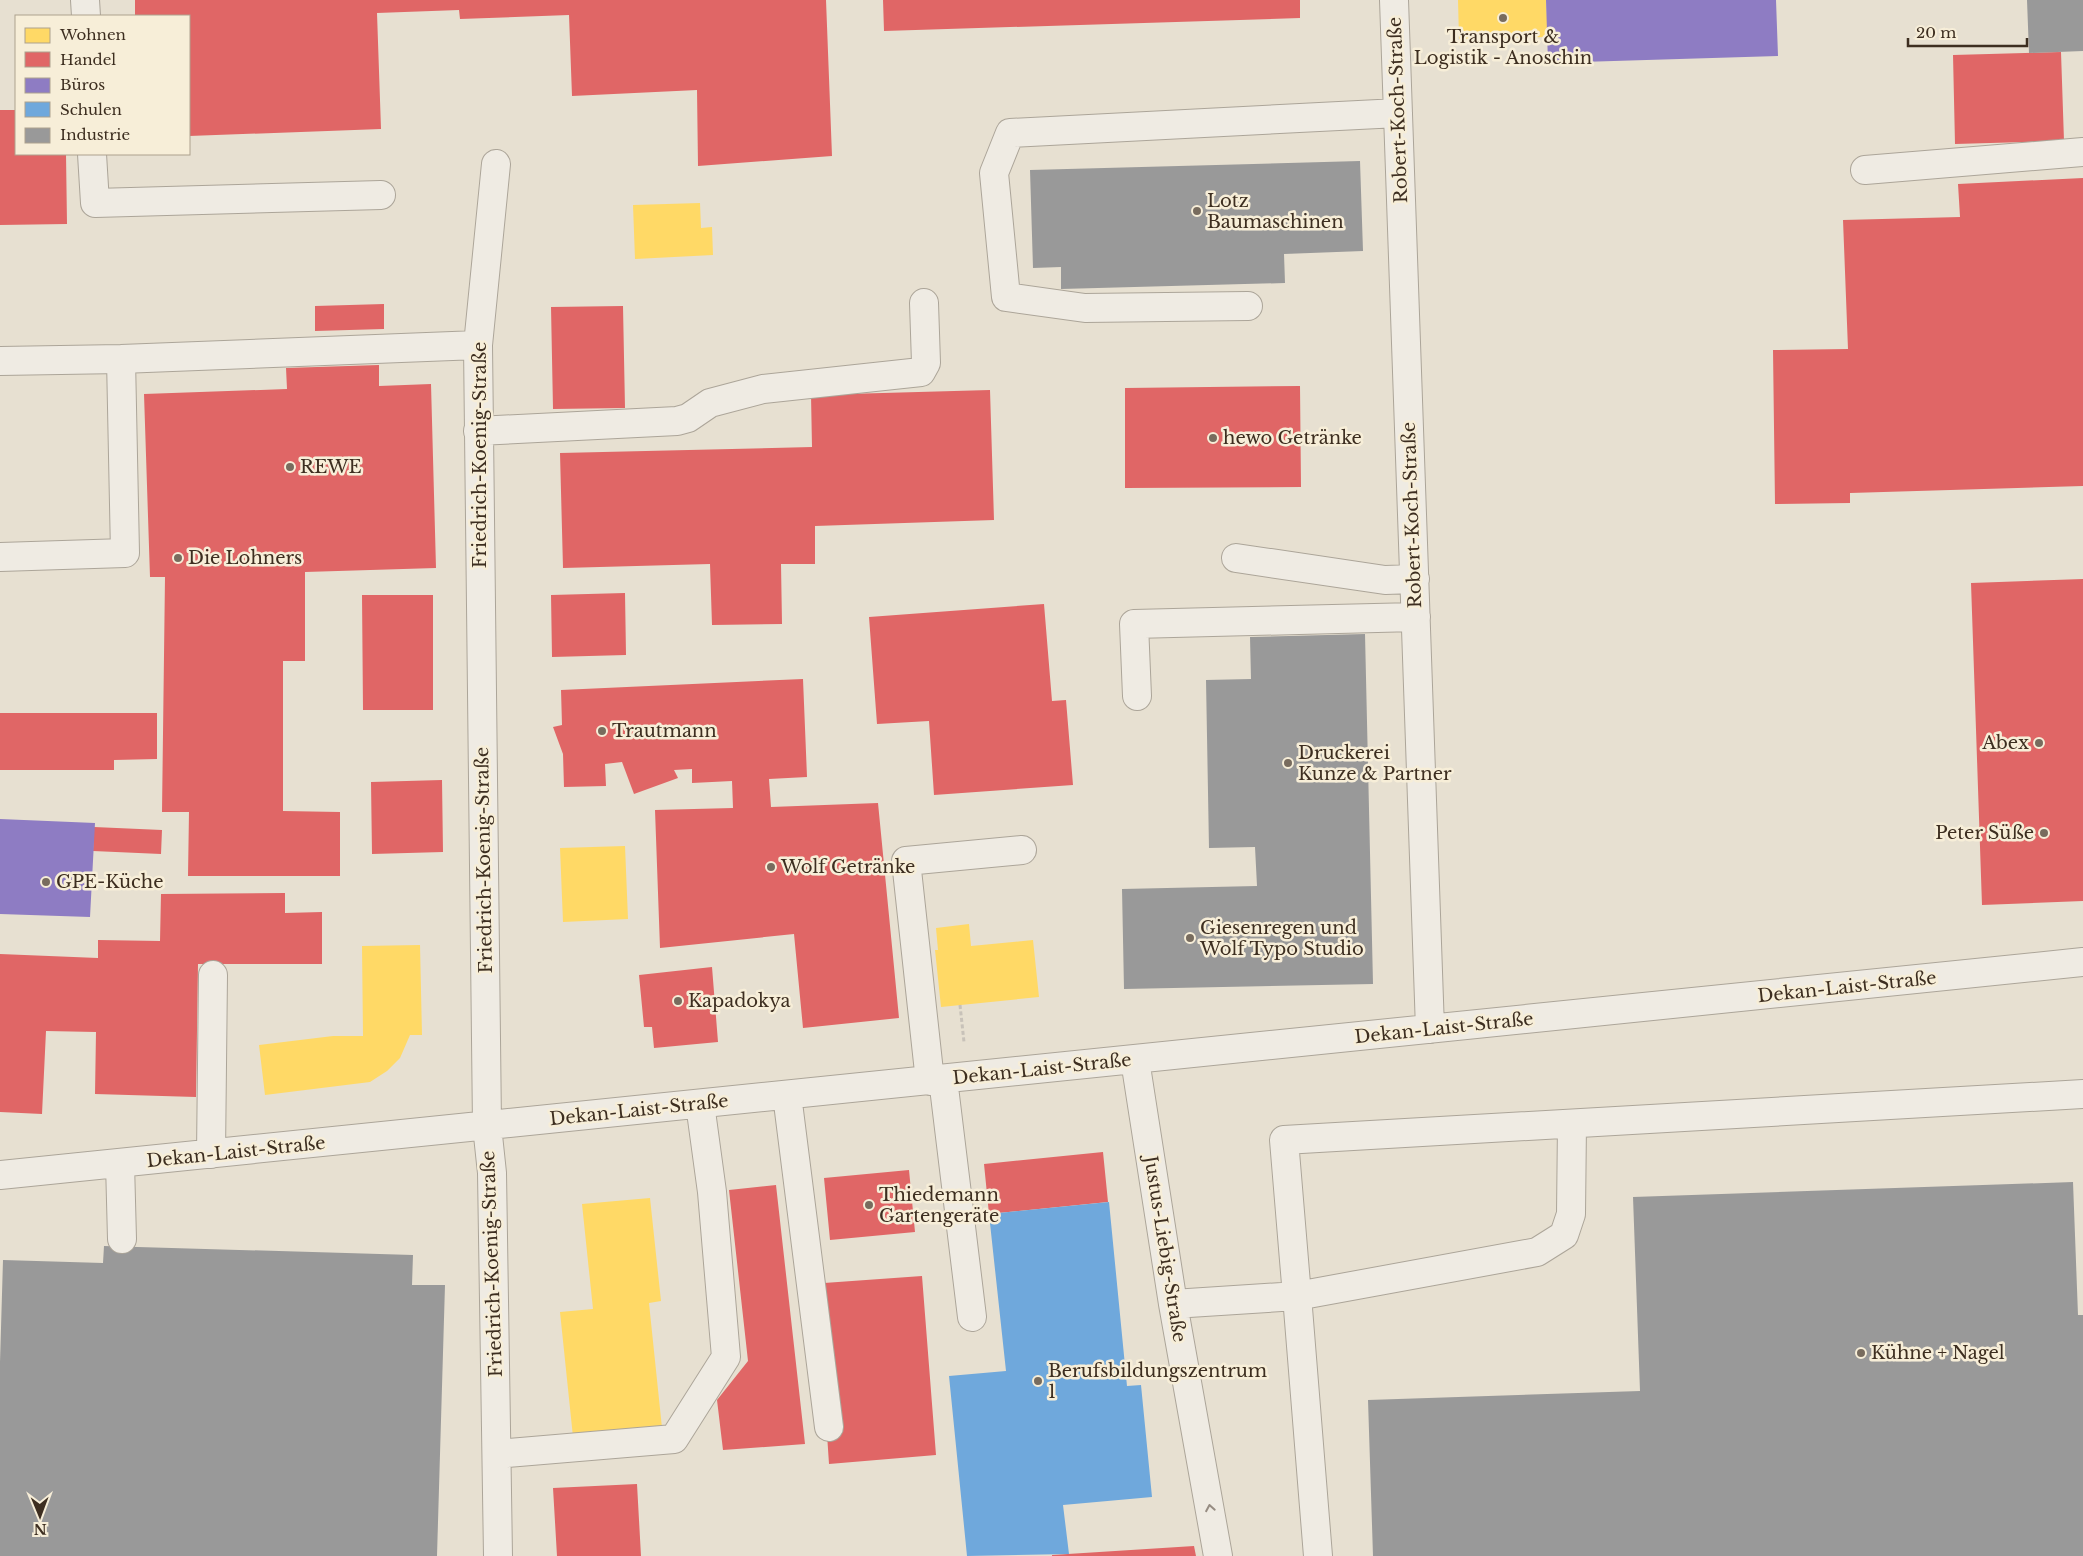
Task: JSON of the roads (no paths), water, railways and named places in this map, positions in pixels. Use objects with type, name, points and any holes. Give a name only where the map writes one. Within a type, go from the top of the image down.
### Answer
[{"type":"street","points":[[85,0],[86,15]]},
{"type":"street","name":"Robert-Koch-Straße","points":[[1394,0],[1430,1030]]},
{"type":"street","points":[[1248,306],[1085,308],[1006,297],[994,173],[1010,133],[1398,113]]},
{"type":"street","points":[[1865,170],[2083,152]]},
{"type":"street","points":[[92,155],[95,203],[381,195]]},
{"type":"street","name":"Friedrich-Koenig-Straße","points":[[496,164],[478,345],[478,431],[488,1126],[492,1174],[498,1556]]},
{"type":"street","points":[[478,431],[677,421],[688,418],[710,403],[763,389],[921,372],[926,363],[924,303]]},
{"type":"street","points":[[0,361],[120,359],[478,345]]},
{"type":"street","points":[[0,557],[125,553],[120,359]]},
{"type":"street","points":[[1236,558],[1385,580],[1414,580]]},
{"type":"street","points":[[1137,696],[1134,624],[1416,616]]},
{"type":"street","points":[[972,1316],[906,862],[1022,850]]},
{"type":"street","name":"Dekan-Laist-Straße","points":[[0,1176],[2083,962]]},
{"type":"street","points":[[211,1154],[213,975]]},
{"type":"street","name":"Justus-Liebig-Straße","points":[[1135,1060],[1173,1304],[1218,1556]]},
{"type":"street","points":[[1318,1556],[1284,1140],[2083,1094]]},
{"type":"street","points":[[787,1095],[829,1428]]},
{"type":"street","points":[[497,1454],[674,1439],[726,1356],[712,1192],[700,1104]]},
{"type":"street","points":[[1173,1304],[1297,1296],[1537,1252],[1564,1235],[1571,1214],[1572,1124]]},
{"type":"street","points":[[120,1164],[122,1240]]},
{"type":"place","name":"Transport & Logistik - Anoschin","points":[[1503,18]]},
{"type":"place","name":"Lotz Baumaschinen","points":[[1197,211]]},
{"type":"place","name":"hewo Getränke","points":[[1213,438]]},
{"type":"place","name":"REWE","points":[[290,467]]},
{"type":"place","name":"Die Lohners","points":[[178,558]]},
{"type":"place","name":"Trautmann","points":[[602,731]]},
{"type":"place","name":"Abex","points":[[2039,743]]},
{"type":"place","name":"Druckerei Kunze & Partner","points":[[1288,763]]},
{"type":"place","name":"Peter Süße","points":[[2044,833]]},
{"type":"place","name":"Wolf Getränke","points":[[771,867]]},
{"type":"place","name":"GPE-Küche","points":[[46,882]]},
{"type":"place","name":"Giesenregen und Wolf Typo Studio","points":[[1190,938]]},
{"type":"place","name":"Kapadokya","points":[[678,1001]]},
{"type":"place","name":"Thiedemann Gartengeräte","points":[[869,1205]]},
{"type":"place","name":"Kühne + Nagel","points":[[1861,1353]]},
{"type":"place","name":"Berufsbildungszentrum 1","points":[[1038,1381]]}]
